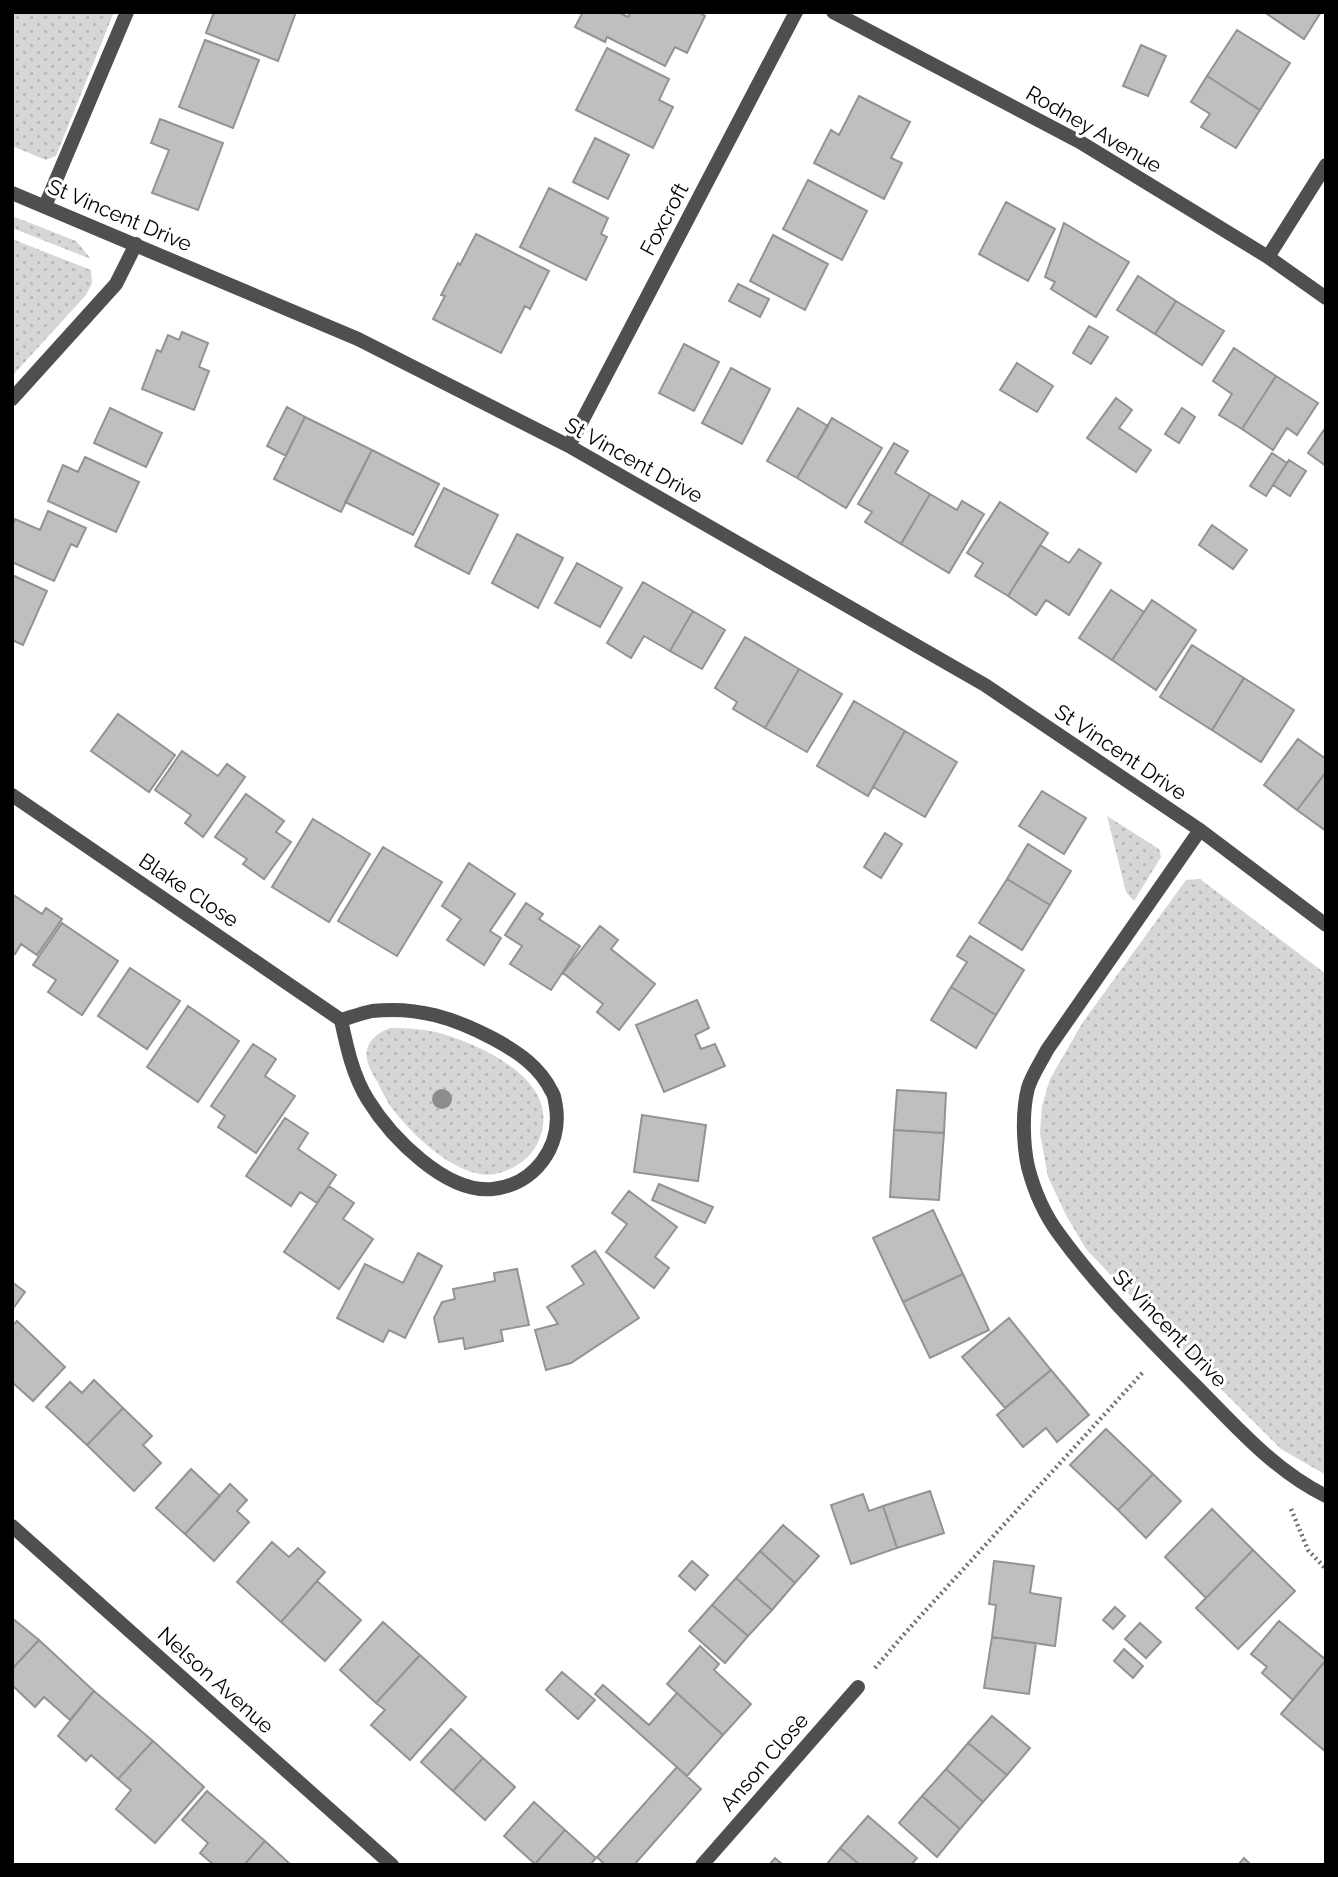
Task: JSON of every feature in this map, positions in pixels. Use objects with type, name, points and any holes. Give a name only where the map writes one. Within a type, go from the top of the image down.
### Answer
[{"type":"street","points":[[45,206],[127,12]]},
{"type":"street","name":"Foxcroft","points":[[569,446],[796,12]]},
{"type":"street","name":"Rodney Avenue","points":[[833,12],[1080,142],[1268,257],[1326,298]]},
{"type":"street","points":[[1268,257],[1326,165]]},
{"type":"street","name":"St Vincent Drive","points":[[12,193],[358,339],[569,446],[985,685],[1200,830],[1326,925]]},
{"type":"street","points":[[12,398],[116,284],[136,244]]},
{"type":"street","name":"Blake Close","points":[[12,795],[341,1020]]},
{"type":"street","name":"St Vincent Drive","points":[[1200,830],[1047,1050],[1028,1087],[1024,1129],[1028,1166],[1039,1199],[1057,1232],[1092,1276],[1162,1352],[1266,1457],[1326,1496]]},
{"type":"street","points":[[370,1012],[434,1014],[477,1030],[517,1052],[538,1070],[554,1093],[558,1120],[554,1143],[540,1167],[525,1179],[492,1189],[473,1188],[442,1176],[388,1128],[367,1099],[349,1059],[341,1020],[370,1012]]},
{"type":"street","name":"Nelson Avenue","points":[[12,1526],[391,1865]]},
{"type":"street","name":"Anson Close","points":[[702,1865],[858,1687]]},
{"type":"path","points":[[858,1687],[1162,1352]]},
{"type":"path","points":[[1304,1484],[1290,1506],[1308,1550],[1326,1569]]},
{"type":"shaded area","points":[[12,12],[114,12],[56,156],[46,160],[12,146]]},
{"type":"shaded area","points":[[12,216],[76,241],[91,259],[12,228]]},
{"type":"shaded area","points":[[12,239],[91,270],[92,283],[86,295],[12,376]]},
{"type":"shaded area","points":[[1107,816],[1159,849],[1161,857],[1134,901],[1126,892]]},
{"type":"shaded area","points":[[1200,879],[1326,974],[1326,1475],[1281,1449],[1086,1249],[1048,1177],[1040,1133],[1042,1106],[1050,1079],[1083,1022],[1186,880]]},
{"type":"shaded area","points":[[390,1028],[443,1034],[480,1048],[516,1070],[531,1085],[540,1101],[544,1120],[539,1140],[532,1152],[509,1170],[481,1174],[451,1163],[423,1141],[391,1107],[368,1062],[370,1043]]},
{"type":"building","points":[[214,12],[296,12],[278,61],[206,33]]},
{"type":"building","points":[[583,12],[618,12],[628,17],[631,12],[698,12],[705,16],[687,53],[675,47],[665,66],[607,37],[605,42],[575,27]]},
{"type":"building","points":[[1264,12],[1321,12],[1304,39]]},
{"type":"building","points":[[1237,30],[1290,63],[1260,110],[1207,76]]},
{"type":"building","points":[[205,40],[259,60],[233,128],[179,107]]},
{"type":"building","points":[[1141,45],[1166,56],[1148,96],[1123,86]]},
{"type":"building","points":[[607,48],[669,79],[659,100],[673,107],[653,148],[576,110]]},
{"type":"building","points":[[1207,76],[1260,110],[1236,148],[1201,127],[1210,114],[1191,102]]},
{"type":"building","points":[[859,96],[910,122],[891,158],[902,163],[884,199],[814,163],[831,130],[839,135]]},
{"type":"building","points":[[160,119],[223,143],[198,210],[152,193],[169,150],[151,143]]},
{"type":"building","points":[[595,138],[629,155],[608,199],[573,182]]},
{"type":"building","points":[[808,180],[867,211],[842,260],[783,229]]},
{"type":"building","points":[[549,188],[608,218],[601,234],[607,237],[586,280],[520,247]]},
{"type":"building","points":[[1006,202],[1055,229],[1028,281],[979,254]]},
{"type":"building","points":[[1064,223],[1129,262],[1096,317],[1051,289],[1055,282],[1045,277]]},
{"type":"building","points":[[476,234],[549,271],[530,309],[525,306],[501,353],[433,319],[445,296],[441,295]]},
{"type":"building","points":[[773,235],[828,264],[805,310],[750,281]]},
{"type":"building","points":[[1138,276],[1176,301],[1155,334],[1117,310]]},
{"type":"building","points":[[738,284],[769,299],[760,317],[729,301]]},
{"type":"building","points":[[1176,301],[1224,331],[1202,365],[1155,334]]},
{"type":"building","points":[[1089,326],[1108,337],[1091,364],[1073,353]]},
{"type":"building","points":[[182,332],[208,343],[199,367],[209,371],[194,410],[142,389],[157,350],[161,352],[168,335],[179,340]]},
{"type":"building","points":[[684,344],[719,362],[694,411],[659,393]]},
{"type":"building","points":[[1234,348],[1276,376],[1242,429],[1219,415],[1232,394],[1213,381]]},
{"type":"building","points":[[1017,363],[1053,386],[1037,412],[1000,390]]},
{"type":"building","points":[[731,368],[770,389],[742,444],[702,423]]},
{"type":"building","points":[[1276,376],[1318,403],[1297,435],[1287,428],[1273,450],[1242,429]]},
{"type":"building","points":[[1116,398],[1132,410],[1119,428],[1151,450],[1136,472],[1087,438]]},
{"type":"building","points":[[287,407],[305,417],[286,456],[267,446]]},
{"type":"building","points":[[110,408],[162,433],[146,467],[94,443]]},
{"type":"building","points":[[798,408],[828,426],[797,478],[767,461]]},
{"type":"building","points":[[1182,408],[1195,417],[1179,443],[1165,434]]},
{"type":"building","points":[[305,417],[372,450],[341,512],[274,479]]},
{"type":"building","points":[[832,418],[882,448],[846,508],[797,478]]},
{"type":"building","points":[[1326,427],[1326,466],[1308,453]]},
{"type":"building","points":[[894,443],[908,451],[895,473],[930,494],[901,544],[865,522],[872,512],[858,504]]},
{"type":"building","points":[[372,450],[439,484],[413,535],[345,502]]},
{"type":"building","points":[[1272,453],[1287,463],[1266,496],[1250,486]]},
{"type":"building","points":[[85,457],[139,482],[116,532],[48,501],[63,465],[78,472]]},
{"type":"building","points":[[1289,460],[1306,471],[1290,496],[1273,485]]},
{"type":"building","points":[[444,488],[498,515],[469,574],[415,546]]},
{"type":"building","points":[[930,494],[957,510],[962,501],[984,514],[949,573],[901,544]]},
{"type":"building","points":[[1000,502],[1048,533],[1008,596],[975,576],[983,563],[967,553]]},
{"type":"building","points":[[48,511],[86,528],[77,547],[71,544],[54,581],[12,562],[12,525],[15,519],[40,530]]},
{"type":"building","points":[[1212,525],[1247,550],[1233,569],[1199,545]]},
{"type":"building","points":[[517,534],[563,558],[538,608],[492,583]]},
{"type":"building","points":[[1040,545],[1069,563],[1079,549],[1101,563],[1069,615],[1046,600],[1036,615],[1008,596]]},
{"type":"building","points":[[577,563],[622,588],[600,627],[555,603]]},
{"type":"building","points":[[12,575],[47,591],[23,645],[12,640]]},
{"type":"building","points":[[643,582],[693,611],[670,651],[644,636],[631,658],[607,643]]},
{"type":"building","points":[[1111,590],[1144,612],[1112,660],[1079,638]]},
{"type":"building","points":[[1152,600],[1196,630],[1156,690],[1112,660]]},
{"type":"building","points":[[693,611],[725,630],[702,669],[670,651]]},
{"type":"building","points":[[745,637],[799,669],[765,728],[733,709],[737,702],[715,688]]},
{"type":"building","points":[[1192,645],[1244,678],[1212,730],[1160,697]]},
{"type":"building","points":[[799,669],[842,694],[807,752],[765,728]]},
{"type":"building","points":[[1244,678],[1294,710],[1261,762],[1212,730]]},
{"type":"building","points":[[854,701],[905,731],[868,796],[817,766]]},
{"type":"building","points":[[118,714],[175,755],[149,792],[91,751]]},
{"type":"building","points":[[905,731],[957,762],[925,817],[873,787]]},
{"type":"building","points":[[1298,739],[1326,759],[1326,772],[1297,810],[1264,785]]},
{"type":"building","points":[[182,751],[218,776],[227,764],[245,777],[203,837],[185,823],[191,815],[155,790]]},
{"type":"building","points":[[1326,772],[1326,831],[1297,810]]},
{"type":"building","points":[[1042,791],[1086,818],[1064,854],[1019,826]]},
{"type":"building","points":[[246,794],[284,821],[276,832],[291,842],[264,879],[243,864],[247,859],[215,837]]},
{"type":"building","points":[[313,819],[370,854],[329,922],[272,887]]},
{"type":"building","points":[[885,833],[902,844],[881,878],[864,867]]},
{"type":"building","points":[[1028,844],[1071,871],[1050,905],[1007,879]]},
{"type":"building","points":[[383,847],[442,882],[397,956],[338,921]]},
{"type":"building","points":[[469,863],[515,894],[490,931],[501,938],[484,965],[447,940],[461,919],[442,906]]},
{"type":"building","points":[[1007,879],[1050,905],[1022,950],[979,923]]},
{"type":"building","points":[[12,894],[42,914],[46,908],[62,919],[37,955],[21,944],[15,954],[12,952]]},
{"type":"building","points":[[526,903],[543,914],[539,919],[580,946],[551,990],[510,964],[522,946],[505,935]]},
{"type":"building","points":[[62,923],[118,961],[82,1015],[48,992],[56,980],[33,965]]},
{"type":"building","points":[[600,926],[618,940],[611,949],[655,984],[619,1030],[597,1012],[603,1004],[563,973]]},
{"type":"building","points":[[970,936],[1024,970],[996,1015],[951,987],[967,962],[957,956]]},
{"type":"building","points":[[130,968],[180,1001],[147,1049],[98,1016]]},
{"type":"building","points":[[951,987],[996,1015],[976,1048],[931,1020]]},
{"type":"building","points":[[697,1000],[709,1028],[695,1035],[701,1049],[715,1044],[725,1066],[664,1092],[636,1025]]},
{"type":"building","points":[[188,1006],[239,1041],[198,1102],[147,1067]]},
{"type":"building","points":[[253,1044],[276,1059],[265,1076],[295,1096],[256,1153],[218,1127],[225,1116],[211,1106]]},
{"type":"building","points":[[897,1090],[946,1093],[944,1133],[894,1130]]},
{"type":"building","points":[[642,1115],[706,1125],[698,1181],[634,1172]]},
{"type":"building","points":[[285,1118],[308,1133],[298,1149],[336,1175],[317,1203],[300,1192],[291,1206],[246,1176]]},
{"type":"building","points":[[894,1130],[944,1133],[939,1200],[890,1197]]},
{"type":"building","points":[[659,1184],[713,1207],[705,1223],[652,1200]]},
{"type":"building","points":[[329,1186],[354,1203],[343,1219],[373,1239],[339,1289],[284,1252]]},
{"type":"building","points":[[629,1191],[677,1227],[655,1257],[669,1268],[654,1288],[606,1252],[627,1224],[612,1213]]},
{"type":"building","points":[[933,1210],[963,1274],[903,1302],[873,1238]]},
{"type":"building","points":[[595,1251],[639,1318],[571,1363],[546,1370],[535,1330],[558,1324],[547,1307],[584,1284],[572,1266]]},
{"type":"building","points":[[418,1253],[442,1266],[405,1338],[389,1330],[383,1342],[337,1318],[365,1264],[403,1283]]},
{"type":"building","points":[[517,1269],[529,1325],[501,1330],[503,1341],[465,1349],[463,1338],[439,1342],[434,1318],[442,1302],[455,1299],[453,1289],[495,1281],[494,1273]]},
{"type":"building","points":[[963,1274],[989,1330],[930,1358],[903,1302]]},
{"type":"building","points":[[12,1282],[25,1292],[12,1310]]},
{"type":"building","points":[[1009,1318],[1051,1370],[1005,1408],[962,1357]]},
{"type":"building","points":[[17,1321],[65,1367],[33,1401],[12,1382],[12,1326]]},
{"type":"building","points":[[1051,1370],[1089,1415],[1057,1442],[1046,1428],[1023,1447],[997,1415]]},
{"type":"building","points":[[94,1380],[123,1408],[87,1445],[46,1407],[70,1382],[82,1393]]},
{"type":"building","points":[[123,1408],[152,1436],[143,1445],[161,1463],[134,1491],[87,1445]]},
{"type":"building","points":[[1106,1429],[1153,1474],[1118,1510],[1070,1465]]},
{"type":"building","points":[[191,1469],[220,1496],[185,1534],[156,1508]]},
{"type":"building","points":[[1153,1474],[1181,1501],[1146,1538],[1118,1510]]},
{"type":"building","points":[[230,1484],[247,1500],[237,1511],[249,1522],[214,1561],[185,1534]]},
{"type":"building","points":[[930,1491],[944,1533],[897,1548],[883,1506]]},
{"type":"building","points":[[863,1494],[869,1511],[883,1506],[897,1548],[851,1564],[831,1505]]},
{"type":"building","points":[[1212,1509],[1253,1550],[1206,1598],[1165,1557]]},
{"type":"building","points":[[783,1525],[819,1556],[795,1583],[760,1551]]},
{"type":"building","points":[[272,1542],[289,1557],[298,1548],[325,1572],[281,1622],[237,1582]]},
{"type":"building","points":[[1253,1550],[1295,1591],[1238,1649],[1196,1608]]},
{"type":"building","points":[[760,1551],[795,1583],[772,1610],[736,1578]]},
{"type":"building","points":[[692,1561],[708,1575],[695,1590],[679,1576]]},
{"type":"building","points":[[994,1561],[1034,1566],[1030,1593],[1061,1598],[1055,1646],[992,1637],[996,1605],[989,1604]]},
{"type":"building","points":[[736,1578],[772,1610],[748,1636],[712,1605]]},
{"type":"building","points":[[317,1581],[361,1620],[325,1661],[281,1622]]},
{"type":"building","points":[[712,1605],[748,1636],[725,1663],[689,1631]]},
{"type":"building","points":[[1115,1607],[1125,1616],[1113,1629],[1103,1620]]},
{"type":"building","points":[[12,1618],[39,1640],[12,1669]]},
{"type":"building","points":[[1279,1621],[1326,1660],[1293,1700],[1262,1673],[1267,1667],[1251,1654]]},
{"type":"building","points":[[383,1622],[420,1655],[376,1703],[340,1670]]},
{"type":"building","points":[[1140,1623],[1161,1642],[1146,1658],[1125,1639]]},
{"type":"building","points":[[992,1637],[1036,1643],[1029,1694],[984,1688]]},
{"type":"building","points":[[39,1640],[94,1691],[70,1720],[44,1697],[35,1707],[12,1685],[12,1669]]},
{"type":"building","points":[[700,1646],[719,1664],[714,1670],[751,1704],[723,1735],[667,1684]]},
{"type":"building","points":[[1124,1649],[1143,1666],[1133,1678],[1114,1661]]},
{"type":"building","points":[[420,1655],[466,1697],[410,1760],[371,1725],[385,1710],[376,1703]]},
{"type":"building","points":[[1326,1660],[1326,1752],[1281,1714]]},
{"type":"building","points":[[562,1672],[595,1700],[578,1719],[546,1690]]},
{"type":"building","points":[[603,1685],[649,1725],[677,1693],[723,1735],[687,1776],[595,1694]]},
{"type":"building","points":[[94,1691],[153,1741],[118,1779],[91,1755],[86,1761],[58,1736]]},
{"type":"building","points":[[992,1716],[1030,1748],[1007,1775],[968,1743]]},
{"type":"building","points":[[451,1729],[483,1758],[453,1791],[421,1762]]},
{"type":"building","points":[[153,1741],[204,1787],[155,1843],[116,1809],[131,1790],[118,1779]]},
{"type":"building","points":[[968,1743],[1007,1775],[983,1802],[946,1769]]},
{"type":"building","points":[[483,1758],[515,1787],[485,1820],[453,1791]]},
{"type":"building","points":[[677,1767],[701,1789],[634,1865],[605,1865],[597,1857]]},
{"type":"building","points":[[946,1769],[983,1802],[960,1829],[922,1796]]},
{"type":"building","points":[[207,1791],[265,1841],[244,1865],[214,1865],[200,1853],[208,1843],[182,1820]]},
{"type":"building","points":[[922,1796],[960,1829],[937,1857],[899,1823]]},
{"type":"building","points":[[534,1802],[565,1830],[535,1864],[504,1836]]},
{"type":"building","points":[[868,1816],[917,1858],[911,1865],[860,1865],[840,1848]]},
{"type":"building","points":[[565,1830],[596,1858],[590,1865],[536,1865],[535,1864]]},
{"type":"building","points":[[265,1841],[291,1865],[244,1865]]},
{"type":"building","points":[[840,1848],[860,1865],[826,1865]]},
{"type":"building","points":[[775,1858],[783,1865],[769,1865]]},
{"type":"building","points":[[1244,1858],[1251,1865],[1238,1865]]}]
